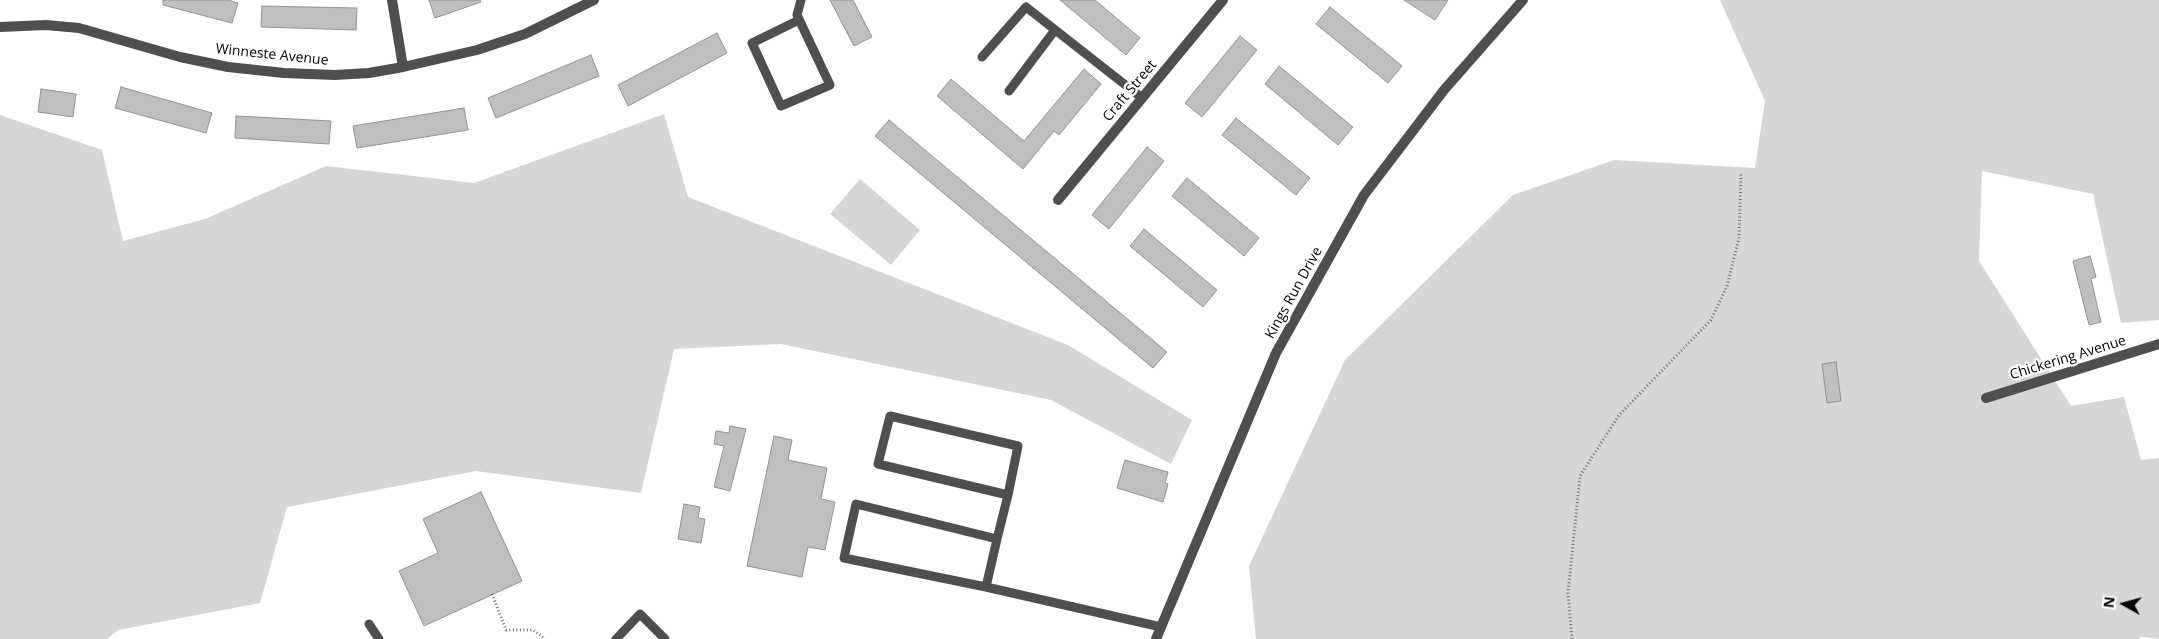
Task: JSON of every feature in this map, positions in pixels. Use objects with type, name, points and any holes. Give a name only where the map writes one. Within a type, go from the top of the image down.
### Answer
[{"type":"street","points":[[392,0],[403,67]]},
{"type":"street","name":"Winneste Avenue","points":[[0,27],[46,25],[79,28],[180,57],[228,67],[284,73],[335,75],[369,73],[477,50],[525,34],[594,0]]},
{"type":"street","name":"Craft Street","points":[[1058,200],[1224,0]]},
{"type":"street","name":"Kings Run Drive","points":[[1156,639],[1276,353],[1364,195],[1444,90],[1523,0]]},
{"type":"street","name":"Chickering Avenue","points":[[1986,398],[2159,344]]},
{"type":"lane","points":[[799,20],[752,43],[781,106],[830,85],[797,15],[801,0]]},
{"type":"lane","points":[[982,57],[1026,7],[1142,98]]},
{"type":"lane","points":[[1009,91],[1055,30]]},
{"type":"lane","points":[[986,587],[1008,495],[1018,446],[890,416],[878,464],[1008,495]]},
{"type":"lane","points":[[998,539],[856,504],[844,558],[986,587],[1161,627]]},
{"type":"lane","points":[[616,639],[640,614],[665,639]]},
{"type":"lane","points":[[369,624],[380,639]]},
{"type":"path","points":[[1572,639],[1568,593],[1580,476],[1619,414],[1711,320],[1727,286],[1740,238],[1741,174]]},
{"type":"path","points":[[492,594],[506,630],[533,630],[545,639]]},
{"type":"shaded area","points":[[1720,0],[2159,0],[2159,320],[2121,323],[2093,194],[1982,171],[1979,261],[2071,406],[2124,397],[2141,460],[2159,458],[2159,639],[2141,637],[2139,639],[1256,639],[1249,566],[1345,360],[1513,195],[1614,160],[1755,168],[1765,101]]},
{"type":"shaded area","points":[[664,114],[688,197],[1068,345],[1192,420],[1171,464],[1051,400],[781,344],[674,349],[641,493],[476,471],[287,507],[260,603],[118,630],[107,639],[0,639],[0,115],[102,150],[123,241],[205,219],[326,166],[474,183]]},
{"type":"shaded area","points":[[860,179],[920,230],[891,265],[830,214]]},
{"type":"building","points":[[163,0],[228,0],[238,3],[232,23],[163,5]]},
{"type":"building","points":[[429,0],[480,0],[481,2],[435,18]]},
{"type":"building","points":[[830,0],[853,0],[872,37],[854,46]]},
{"type":"building","points":[[1060,0],[1095,0],[1140,38],[1126,55]]},
{"type":"building","points":[[1404,0],[1448,0],[1435,20]]},
{"type":"building","points":[[262,6],[357,8],[356,30],[261,27]]},
{"type":"building","points":[[1330,7],[1402,66],[1388,83],[1316,24]]},
{"type":"building","points":[[717,33],[727,53],[628,106],[618,85]]},
{"type":"building","points":[[1240,36],[1257,50],[1202,117],[1185,103]]},
{"type":"building","points":[[591,55],[599,76],[496,118],[488,98]]},
{"type":"building","points":[[1279,66],[1353,127],[1338,145],[1265,84]]},
{"type":"building","points":[[1084,69],[1101,84],[1059,135],[1054,131],[1023,169],[937,96],[951,79],[1024,141]]},
{"type":"building","points":[[121,87],[212,113],[206,133],[115,108]]},
{"type":"building","points":[[41,89],[76,94],[73,117],[38,112]]},
{"type":"building","points":[[464,108],[468,130],[357,148],[353,126]]},
{"type":"building","points":[[236,116],[331,121],[329,144],[235,138]]},
{"type":"building","points":[[1236,118],[1310,178],[1296,195],[1222,135]]},
{"type":"building","points":[[889,120],[1167,352],[1153,368],[875,136]]},
{"type":"building","points":[[1147,147],[1164,161],[1109,229],[1092,215]]},
{"type":"building","points":[[1187,178],[1259,238],[1244,256],[1172,196]]},
{"type":"building","points":[[1144,229],[1217,290],[1203,307],[1130,246]]},
{"type":"building","points":[[2090,256],[2096,277],[2091,279],[2101,322],[2089,325],[2073,261]]},
{"type":"building","points":[[1836,362],[1841,401],[1827,403],[1822,364]]},
{"type":"building","points":[[730,426],[746,429],[730,491],[714,487],[724,446],[714,444],[716,431],[729,433]]},
{"type":"building","points":[[774,436],[792,440],[788,460],[827,468],[821,499],[835,502],[825,550],[808,547],[802,577],[747,566]]},
{"type":"building","points":[[1125,460],[1168,472],[1165,483],[1168,484],[1163,502],[1117,488]]},
{"type":"building","points":[[481,492],[522,581],[424,626],[399,571],[438,553],[423,519]]},
{"type":"building","points":[[684,504],[700,507],[698,518],[705,519],[701,543],[678,539]]}]
